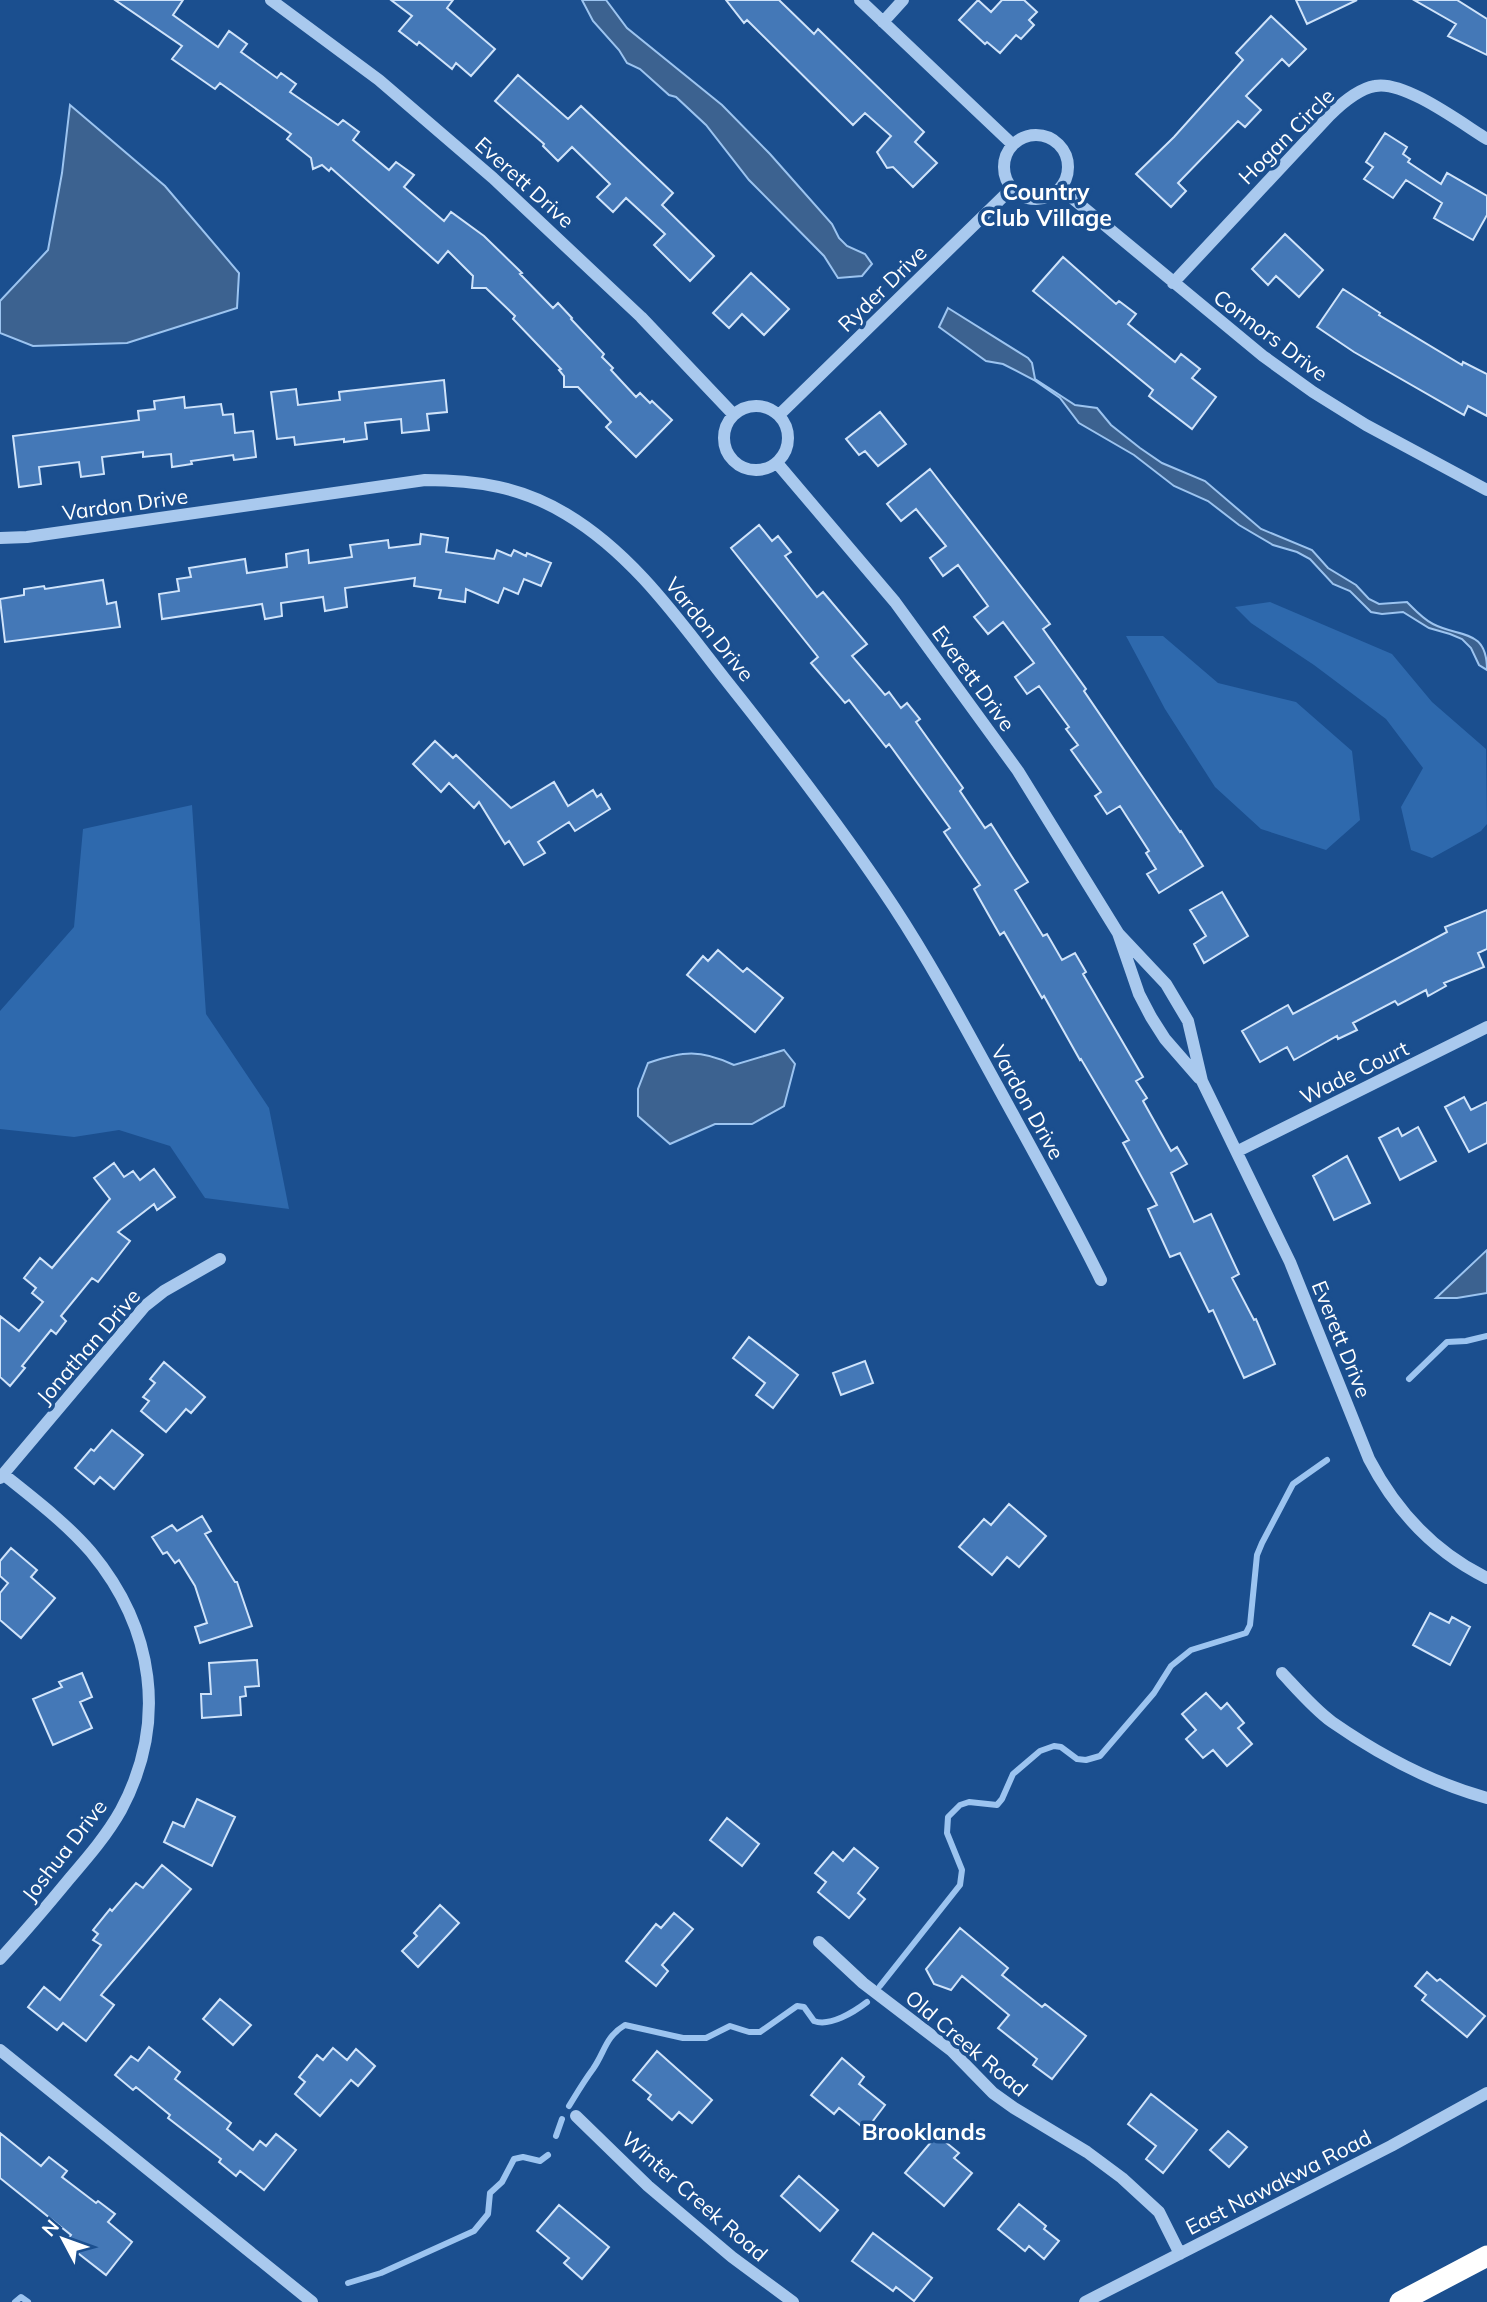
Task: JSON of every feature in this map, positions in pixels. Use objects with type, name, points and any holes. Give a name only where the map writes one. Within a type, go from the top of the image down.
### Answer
[{"type":"highway","points":[[1400,2302],[1487,2256]]},
{"type":"street","name":"Everett Drive","points":[[271,0],[379,80],[493,178],[641,317],[733,414]]},
{"type":"street","points":[[860,0],[1012,144]]},
{"type":"street","points":[[883,22],[904,0]]},
{"type":"street","name":"Hogan Circle","points":[[1173,282],[1329,115],[1358,93],[1374,86],[1405,90],[1487,139]]},
{"type":"street","points":[[1029,135],[1039,135],[1058,143],[1068,161],[1068,172],[1060,188],[1051,196],[1041,199],[1021,196],[1011,189],[1003,164],[1012,144],[1029,135]]},
{"type":"street","name":"Connors Drive","points":[[1060,188],[1263,356],[1313,392],[1366,425],[1484,487]]},
{"type":"street","name":"Ryder Drive","points":[[779,415],[1011,189]]},
{"type":"street","points":[[750,406],[761,406],[779,415],[788,434],[787,446],[777,463],[766,470],[757,471],[734,462],[726,453],[723,435],[733,414],[750,406]]},
{"type":"street","name":"Everett Drive","points":[[777,463],[895,601],[980,717],[1061,837],[1118,933],[1150,1017],[1165,1039],[1202,1081]]},
{"type":"street","name":"Vardon Drive","points":[[0,538],[39,535],[425,480],[467,480],[497,486],[530,496],[569,516],[609,544],[643,578],[746,705],[878,883],[943,987],[1076,1229],[1101,1280]]},
{"type":"street","name":"Everett Drive","points":[[1118,933],[1166,984],[1188,1021],[1202,1081],[1290,1262],[1379,1479],[1415,1526],[1453,1559],[1487,1578]]},
{"type":"street","name":"Wade Court","points":[[1238,1151],[1487,1027]]},
{"type":"street","name":"Jonathan Drive","points":[[2,1476],[145,1307],[164,1291],[220,1259]]},
{"type":"street","name":"Joshua Drive","points":[[0,1959],[90,1854],[120,1811],[142,1761],[150,1707],[145,1654],[126,1607],[110,1579],[90,1551],[72,1533],[2,1476]]},
{"type":"street","points":[[1282,1673],[1330,1721],[1394,1759],[1463,1791],[1487,1798]]},
{"type":"street","name":"Old Creek Road","points":[[819,1942],[863,1983],[952,2051],[993,2093],[1087,2152],[1122,2178],[1159,2212],[1180,2254]]},
{"type":"street","points":[[0,2050],[312,2302]]},
{"type":"street","name":"East Nawakwa Road","points":[[1085,2302],[1391,2146],[1487,2093]]},
{"type":"street","name":"Winter Creek Road","points":[[576,2116],[648,2186],[732,2257],[793,2302]]},
{"type":"shaded area","points":[[582,0],[606,0],[627,28],[722,105],[832,224],[839,238],[847,246],[865,254],[872,264],[862,276],[838,278],[824,256],[749,180],[706,125],[676,97],[669,95],[640,69],[627,63],[593,21]]},
{"type":"shaded area","points":[[70,105],[165,186],[239,273],[237,308],[127,343],[33,346],[0,333],[0,301],[48,250],[62,173]]},
{"type":"shaded area","points":[[948,308],[1028,358],[1032,363],[1035,379],[1075,405],[1097,408],[1111,425],[1140,448],[1162,463],[1205,481],[1261,529],[1312,550],[1328,568],[1356,585],[1369,599],[1379,604],[1407,602],[1433,624],[1470,636],[1482,647],[1487,670],[1479,665],[1471,648],[1462,639],[1429,628],[1403,612],[1371,612],[1350,591],[1333,584],[1310,559],[1273,545],[1239,525],[1208,501],[1174,486],[1134,455],[1079,423],[1060,398],[1034,380],[1003,364],[986,361],[939,327]]},
{"type":"shaded area","points":[[1270,602],[1392,654],[1432,702],[1486,749],[1487,824],[1481,831],[1432,858],[1411,850],[1401,807],[1423,768],[1386,719],[1314,665],[1251,623],[1235,607]]},
{"type":"shaded area","points":[[1126,636],[1163,636],[1218,683],[1296,702],[1352,751],[1360,820],[1326,850],[1261,829],[1215,787],[1165,709]]},
{"type":"shaded area","points":[[192,805],[206,1014],[269,1108],[289,1209],[205,1198],[170,1146],[119,1130],[74,1137],[0,1129],[0,1011],[74,927],[83,829]]},
{"type":"shaded area","points":[[784,1050],[795,1064],[784,1106],[752,1124],[715,1124],[670,1144],[638,1116],[638,1089],[648,1063],[682,1054],[701,1054],[734,1065]]},
{"type":"shaded area","points":[[1487,1250],[1487,1293],[1436,1298]]},
{"type":"building","points":[[115,0],[183,0],[173,15],[218,47],[229,31],[247,44],[241,52],[277,78],[281,73],[296,84],[290,92],[338,125],[343,120],[359,132],[353,140],[389,170],[396,162],[414,175],[404,187],[444,221],[451,212],[484,236],[553,308],[558,303],[604,354],[602,357],[613,368],[611,370],[636,397],[640,393],[672,420],[636,457],[606,427],[611,422],[578,387],[564,387],[564,376],[559,370],[561,369],[513,319],[515,316],[486,288],[472,288],[473,276],[448,251],[438,263],[331,168],[329,171],[322,165],[313,169],[311,158],[287,139],[291,134],[220,83],[215,89],[172,59],[182,46]]},
{"type":"building","points":[[391,0],[453,0],[447,8],[495,49],[471,76],[456,63],[452,69],[419,42],[417,45],[399,31],[412,16]]},
{"type":"building","points":[[726,0],[779,0],[814,34],[818,29],[924,132],[915,142],[937,163],[913,187],[893,167],[887,168],[877,152],[891,136],[865,113],[853,125],[747,20],[744,23]]},
{"type":"building","points":[[978,0],[991,12],[1002,0],[1024,0],[1037,12],[1029,20],[1034,25],[1021,39],[1016,35],[1000,53],[987,42],[985,44],[959,20]]},
{"type":"building","points":[[1296,0],[1357,0],[1307,24]]},
{"type":"building","points":[[1414,0],[1457,0],[1487,19],[1487,55],[1448,36],[1456,24]]},
{"type":"building","points":[[1271,16],[1306,49],[1289,66],[1282,59],[1246,96],[1261,110],[1245,127],[1238,121],[1178,183],[1186,191],[1171,207],[1136,174],[1174,137],[1243,60],[1236,53]]},
{"type":"building","points":[[518,75],[568,119],[581,106],[673,193],[662,205],[714,256],[690,281],[654,245],[665,234],[626,198],[613,212],[597,197],[610,184],[572,147],[558,161],[544,144],[495,101]]},
{"type":"building","points":[[1385,133],[1407,147],[1403,154],[1410,159],[1408,162],[1441,184],[1447,173],[1487,196],[1487,215],[1473,240],[1434,218],[1442,203],[1406,180],[1393,198],[1364,179],[1373,167],[1366,162]]},
{"type":"building","points":[[1285,234],[1323,270],[1299,297],[1276,276],[1268,285],[1252,269]]},
{"type":"building","points":[[1063,257],[1116,304],[1119,301],[1136,314],[1128,324],[1175,362],[1181,354],[1200,369],[1192,378],[1216,397],[1192,429],[1149,396],[1153,390],[1033,291]]},
{"type":"building","points":[[751,273],[789,309],[764,335],[742,314],[729,328],[713,313]]},
{"type":"building","points":[[1343,289],[1380,313],[1379,315],[1462,365],[1463,362],[1487,374],[1487,416],[1468,406],[1464,415],[1354,352],[1317,327]]},
{"type":"building","points":[[444,380],[447,412],[427,414],[429,430],[402,433],[401,419],[365,423],[367,439],[295,445],[294,437],[277,439],[271,392],[296,389],[298,405],[340,400],[339,392]]},
{"type":"building","points":[[184,397],[185,408],[221,404],[223,415],[233,414],[235,433],[253,431],[256,457],[234,460],[233,455],[191,461],[192,464],[172,467],[171,454],[143,457],[143,452],[102,457],[104,474],[81,477],[79,462],[39,467],[41,484],[19,487],[13,436],[139,420],[138,411],[155,409],[154,401]]},
{"type":"building","points":[[880,412],[906,444],[878,466],[865,451],[859,455],[846,439]]},
{"type":"building","points":[[930,469],[1050,624],[1043,629],[1203,866],[1159,893],[1147,874],[1156,869],[1146,853],[1149,851],[1120,806],[1107,814],[1095,796],[1101,792],[1071,750],[1078,745],[1066,729],[1069,727],[1039,686],[1027,694],[1015,677],[1034,663],[1003,622],[988,634],[974,617],[988,606],[958,565],[943,576],[930,558],[946,546],[916,509],[901,521],[887,504]]},
{"type":"building","points":[[759,525],[772,541],[778,536],[791,552],[785,556],[817,597],[823,592],[867,644],[852,656],[885,695],[889,692],[901,708],[907,703],[920,719],[916,722],[963,788],[960,791],[985,828],[991,824],[1028,882],[1015,890],[1043,936],[1047,934],[1062,960],[1075,953],[1086,972],[1083,974],[1143,1077],[1136,1081],[1147,1098],[1143,1101],[1171,1151],[1177,1147],[1187,1164],[1171,1173],[1194,1222],[1211,1214],[1239,1274],[1232,1278],[1254,1320],[1256,1319],[1275,1364],[1244,1378],[1213,1310],[1209,1312],[1180,1253],[1170,1257],[1148,1209],[1157,1205],[1123,1143],[1129,1140],[1004,932],[1000,935],[974,889],[980,885],[944,832],[950,828],[889,744],[886,747],[849,700],[845,703],[811,663],[818,657],[731,548]]},
{"type":"building","points":[[421,534],[448,538],[446,552],[494,559],[497,550],[511,556],[514,550],[551,563],[541,586],[524,579],[518,594],[504,588],[498,603],[466,589],[465,602],[439,598],[441,590],[414,586],[415,578],[345,588],[347,607],[325,611],[323,597],[281,603],[282,616],[265,619],[262,604],[162,619],[159,594],[179,591],[177,579],[191,577],[189,568],[245,559],[247,573],[287,567],[286,554],[308,550],[309,563],[352,557],[350,545],[388,540],[389,548],[420,544]]},
{"type":"building","points":[[103,580],[107,604],[116,602],[120,627],[5,642],[0,599],[24,595],[24,589],[44,586],[45,589]]},
{"type":"building","points":[[435,741],[453,758],[456,755],[511,808],[554,782],[568,806],[593,790],[597,797],[601,794],[610,809],[575,831],[569,822],[538,842],[545,853],[524,865],[509,841],[505,844],[479,802],[474,808],[449,783],[441,792],[413,764]]},
{"type":"building","points":[[1222,892],[1248,936],[1204,963],[1194,944],[1206,936],[1190,910]]},
{"type":"building","points":[[1487,910],[1487,949],[1478,953],[1484,967],[1444,983],[1446,986],[1428,996],[1426,990],[1398,1005],[1395,1001],[1353,1023],[1357,1030],[1338,1039],[1337,1036],[1294,1060],[1287,1047],[1260,1062],[1242,1031],[1288,1005],[1293,1014],[1447,932],[1445,927]]},
{"type":"building","points":[[718,950],[743,972],[747,968],[783,998],[755,1032],[687,975],[703,956],[708,961]]},
{"type":"building","points":[[1464,1097],[1471,1110],[1487,1102],[1487,1143],[1469,1152],[1445,1107]]},
{"type":"building","points":[[1418,1127],[1436,1161],[1400,1180],[1379,1138],[1398,1128],[1402,1136]]},
{"type":"building","points":[[1347,1156],[1370,1203],[1334,1220],[1313,1176]]},
{"type":"building","points":[[114,1163],[124,1177],[133,1171],[140,1180],[154,1169],[175,1197],[157,1210],[154,1204],[118,1232],[130,1241],[98,1282],[92,1278],[61,1316],[66,1321],[56,1334],[51,1330],[22,1366],[25,1368],[10,1386],[0,1377],[0,1316],[19,1331],[43,1302],[32,1293],[36,1288],[24,1278],[40,1258],[52,1268],[110,1199],[94,1178]]},
{"type":"building","points":[[749,1337],[798,1375],[773,1408],[756,1395],[765,1383],[733,1358]]},
{"type":"building","points":[[865,1361],[873,1383],[841,1395],[833,1373]]},
{"type":"building","points":[[164,1362],[205,1397],[191,1413],[186,1409],[166,1432],[141,1411],[149,1401],[143,1397],[155,1383],[150,1379]]},
{"type":"building","points":[[112,1430],[143,1455],[114,1489],[100,1477],[94,1484],[75,1468]]},
{"type":"building","points":[[1009,1504],[1046,1536],[1019,1567],[1007,1557],[992,1575],[959,1547],[984,1519],[991,1525]]},
{"type":"building","points":[[202,1516],[211,1531],[205,1534],[237,1582],[252,1626],[200,1643],[195,1627],[207,1623],[195,1586],[179,1560],[175,1563],[167,1552],[163,1554],[152,1537],[172,1525],[177,1531]]},
{"type":"building","points":[[11,1548],[37,1570],[31,1577],[55,1598],[21,1638],[0,1620],[0,1593],[8,1583],[0,1576],[0,1561]]},
{"type":"building","points":[[1430,1613],[1449,1623],[1452,1617],[1470,1627],[1450,1665],[1413,1645]]},
{"type":"building","points":[[257,1660],[259,1686],[245,1687],[246,1696],[240,1697],[241,1715],[202,1718],[201,1694],[211,1694],[209,1663]]},
{"type":"building","points":[[82,1673],[92,1697],[80,1702],[92,1728],[53,1745],[33,1699],[62,1687],[59,1682]]},
{"type":"building","points":[[1206,1693],[1221,1709],[1227,1703],[1244,1723],[1238,1728],[1252,1744],[1227,1766],[1213,1750],[1203,1758],[1186,1739],[1196,1730],[1182,1714]]},
{"type":"building","points":[[197,1799],[235,1817],[212,1866],[164,1842],[173,1822],[184,1827]]},
{"type":"building","points":[[727,1818],[759,1844],[742,1866],[710,1840]]},
{"type":"building","points":[[854,1848],[878,1868],[858,1893],[865,1899],[849,1918],[818,1892],[826,1882],[815,1873],[833,1852],[843,1861]]},
{"type":"building","points":[[162,1865],[191,1889],[101,1995],[114,2005],[86,2041],[63,2023],[57,2030],[28,2007],[44,1987],[60,2000],[101,1945],[93,1940],[98,1934],[93,1930],[136,1883],[143,1888]]},
{"type":"building","points":[[440,1905],[459,1923],[418,1967],[402,1951],[417,1936],[414,1933]]},
{"type":"building","points":[[674,1913],[693,1929],[662,1965],[668,1971],[656,1986],[626,1961],[656,1924],[661,1928]]},
{"type":"building","points":[[960,1928],[1008,1968],[1002,1975],[1042,2007],[1045,2004],[1086,2036],[1052,2079],[1033,2065],[1037,2059],[998,2028],[1009,2015],[962,1976],[951,1990],[934,1984],[926,1969]]},
{"type":"building","points":[[1427,1972],[1437,1981],[1440,1979],[1485,2016],[1467,2037],[1422,2000],[1426,1995],[1415,1986]]},
{"type":"building","points":[[220,1999],[251,2025],[233,2045],[203,2019]]},
{"type":"building","points":[[149,2047],[180,2072],[175,2079],[231,2123],[227,2129],[253,2150],[260,2141],[266,2146],[276,2134],[296,2150],[264,2190],[240,2171],[236,2176],[219,2162],[221,2159],[168,2118],[170,2115],[136,2087],[133,2090],[115,2075],[131,2056],[138,2061]]},
{"type":"building","points":[[333,2048],[347,2060],[356,2049],[375,2066],[358,2086],[351,2080],[320,2116],[295,2094],[305,2082],[299,2077],[317,2055],[323,2060]]},
{"type":"building","points":[[657,2051],[712,2100],[692,2123],[679,2112],[672,2120],[648,2099],[651,2095],[633,2080]]},
{"type":"building","points":[[842,2058],[864,2077],[859,2084],[885,2105],[866,2130],[839,2108],[834,2114],[811,2095]]},
{"type":"building","points":[[1151,2094],[1197,2130],[1163,2173],[1146,2159],[1156,2146],[1128,2124]]},
{"type":"building","points":[[1228,2131],[1247,2147],[1229,2167],[1210,2150]]},
{"type":"building","points":[[0,2133],[41,2166],[49,2157],[67,2171],[62,2177],[115,2214],[108,2222],[132,2242],[106,2275],[65,2243],[71,2235],[0,2178]]},
{"type":"building","points":[[937,2135],[959,2153],[954,2158],[972,2173],[944,2206],[905,2173]]},
{"type":"building","points":[[799,2176],[838,2210],[820,2231],[781,2196]]},
{"type":"building","points":[[1019,2204],[1046,2226],[1044,2229],[1059,2241],[1044,2259],[1029,2246],[1025,2251],[998,2229]]},
{"type":"building","points":[[559,2205],[609,2247],[582,2279],[564,2263],[569,2258],[537,2231]]},
{"type":"building","points":[[873,2233],[932,2278],[914,2301],[896,2287],[893,2291],[852,2261]]},
{"type":"waterway","points":[[1409,1379],[1447,1342],[1487,1336]]},
{"type":"waterway","points":[[880,1986],[960,1885],[962,1870],[947,1833],[948,1817],[960,1805],[969,1802],[997,1805],[1013,1774],[1040,1751],[1054,1746],[1061,1747],[1077,1759],[1086,1760],[1100,1756],[1154,1693],[1171,1666],[1191,1650],[1246,1633],[1250,1625],[1257,1555],[1262,1543],[1293,1484],[1327,1460]]},
{"type":"waterway","points":[[569,2106],[609,2040],[625,2025],[683,2038],[706,2038],[730,2026],[749,2032],[760,2032],[797,2006],[804,2007],[814,2021],[827,2022],[849,2014],[867,2002]]},
{"type":"waterway","points":[[556,2136],[562,2119]]},
{"type":"waterway","points":[[348,2283],[381,2273],[474,2231],[488,2214],[490,2193],[502,2182],[514,2159],[523,2157],[540,2161],[548,2155]]},
{"type":"waterway","points":[[15,2302],[21,2297],[28,2302]]},
{"type":"district","name":"Country Club Village","points":[[1046,204]]},
{"type":"district","name":"Brooklands","points":[[924,2131]]}]
